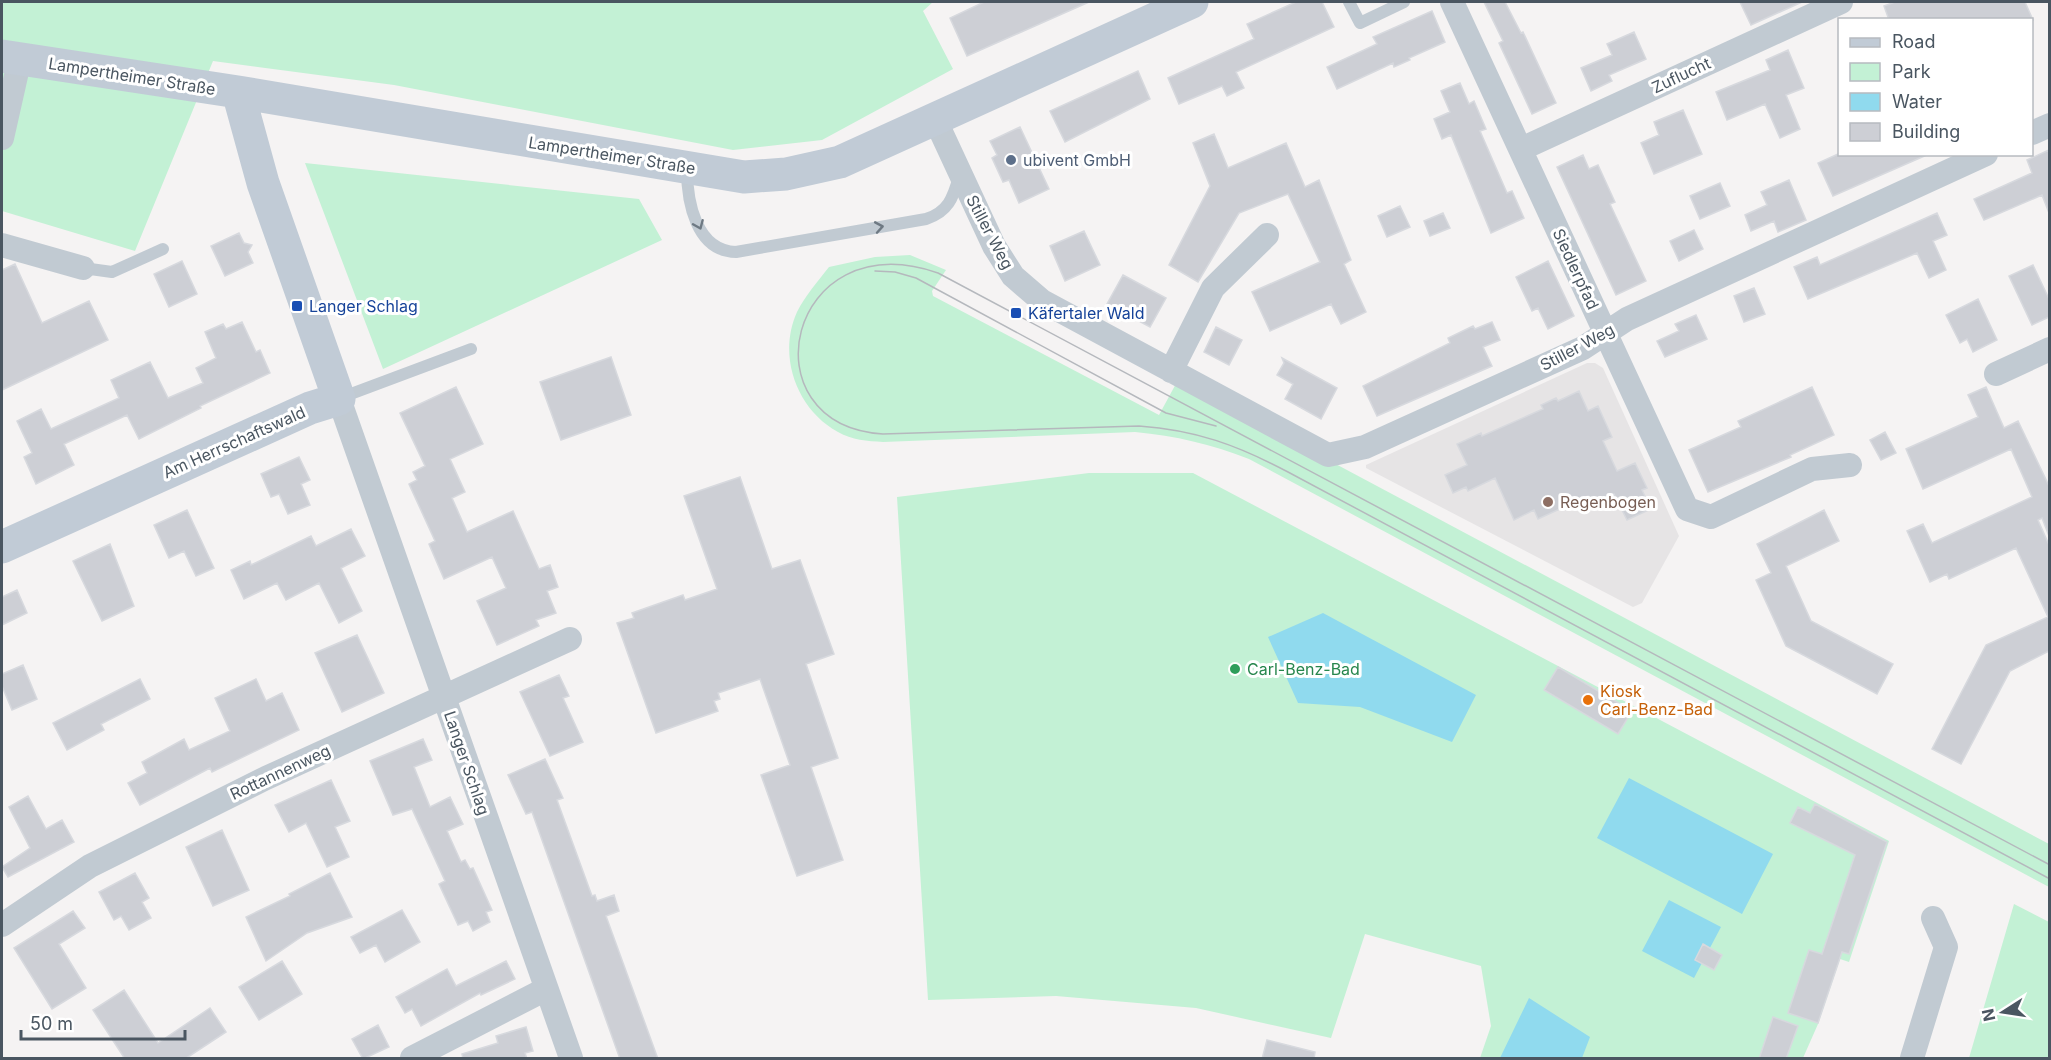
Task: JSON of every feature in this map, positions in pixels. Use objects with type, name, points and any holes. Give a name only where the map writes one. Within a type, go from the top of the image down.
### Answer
[{"type":"street","name":"Lampertheimer Straße","points":[[11,57],[238,92],[744,177],[786,174],[840,162],[1192,2]]},
{"type":"street","name":"Siedlerpfad","points":[[1452,2],[1688,509],[1711,516],[1812,470],[1850,465]]},
{"type":"street","name":"Zuflucht","points":[[1521,149],[1842,2]]},
{"type":"street","points":[[2,138],[11,57]]},
{"type":"street","name":"Langer Schlag","points":[[238,92],[263,183],[571,1059]]},
{"type":"street","name":"Stiller Weg","points":[[935,119],[994,246],[1013,276],[1042,301],[1328,455],[1365,447],[1583,348],[1627,320],[1982,156]]},
{"type":"street","points":[[2033,132],[2049,125]]},
{"type":"street","points":[[1171,371],[1213,288],[1267,235]]},
{"type":"street","points":[[2,245],[83,268]]},
{"type":"street","points":[[1996,374],[2049,349]]},
{"type":"street","name":"Am Herrschaftswald","points":[[2,547],[310,408],[339,399]]},
{"type":"street","name":"Rottannenweg","points":[[2,925],[90,866],[266,778],[570,639]]},
{"type":"street","points":[[1912,1059],[1946,947],[1933,918]]},
{"type":"street","points":[[412,1059],[546,989]]},
{"type":"lane","points":[[1349,2],[1360,23],[1404,2]]},
{"type":"lane","points":[[687,168],[691,204],[704,237],[716,248],[736,252],[933,217],[948,206],[960,176]]},
{"type":"lane","points":[[83,268],[112,272],[163,249]]},
{"type":"lane","name":"Am Herrschaftswald","points":[[339,399],[471,349]]},
{"type":"shaded area","name":"Regenbogen","points":[[1587,363],[1595,363],[1603,368],[1679,536],[1642,603],[1633,607],[1366,468],[1366,465]]},
{"type":"green space","points":[[2,2],[933,2],[923,11],[953,69],[822,140],[733,150],[394,85],[213,61],[135,251],[2,211]]},
{"type":"green space","points":[[305,163],[639,199],[662,240],[383,369]]},
{"type":"green space","points":[[910,255],[946,270],[932,291],[933,296],[1159,415],[1178,380],[2049,844],[2049,887],[1249,459],[1193,441],[1135,432],[883,442],[865,441],[843,435],[811,410],[795,380],[790,364],[789,346],[791,329],[797,312],[829,267],[875,257]]},
{"type":"green space","name":"Carl-Benz-Bad","points":[[1089,473],[1193,473],[1889,841],[1849,962],[1840,959],[1818,1024],[1803,1058],[1480,1058],[1491,1026],[1481,966],[1365,934],[1331,1038],[1196,1008],[1056,996],[928,1000],[897,497]]},
{"type":"green space","points":[[2014,904],[2049,922],[2049,1058],[1969,1058]]},
{"type":"water","points":[[1323,613],[1476,695],[1452,742],[1360,707],[1298,703],[1268,637]]},
{"type":"water","points":[[1629,778],[1773,854],[1742,914],[1597,838]]},
{"type":"water","points":[[1669,900],[1721,927],[1694,978],[1642,951]]},
{"type":"water","points":[[1529,998],[1590,1037],[1582,1058],[1500,1058]]},
{"type":"building","points":[[984,2],[1089,2],[967,56],[950,18]]},
{"type":"building","points":[[1296,2],[1322,2],[1334,27],[1236,72],[1244,88],[1227,96],[1222,86],[1179,104],[1168,78],[1254,39],[1247,24]]},
{"type":"building","points":[[1484,2],[1505,2],[1521,33],[1523,32],[1556,103],[1532,114],[1499,43],[1503,41]]},
{"type":"building","points":[[1740,2],[1802,2],[1751,25]]},
{"type":"building","points":[[1895,2],[2025,2],[2032,18],[1888,18],[1884,6]]},
{"type":"building","points":[[1432,11],[1445,42],[1394,67],[1393,63],[1337,89],[1327,67],[1377,44],[1373,37]]},
{"type":"building","points":[[1634,32],[1646,59],[1609,75],[1612,81],[1591,91],[1581,68],[1612,55],[1607,44]]},
{"type":"building","points":[[1788,50],[1804,88],[1786,95],[1800,129],[1780,138],[1765,104],[1727,120],[1716,92],[1770,70],[1766,60]]},
{"type":"building","points":[[1138,71],[1150,99],[1065,142],[1050,111]]},
{"type":"building","points":[[1460,83],[1469,104],[1474,101],[1486,129],[1480,131],[1507,193],[1512,191],[1524,218],[1491,233],[1451,135],[1442,139],[1434,119],[1450,112],[1441,91]]},
{"type":"building","points":[[1683,110],[1702,154],[1654,174],[1641,143],[1659,135],[1654,122]]},
{"type":"building","points":[[1020,127],[1049,189],[1019,203],[1009,180],[1003,182],[992,158],[997,155],[990,141]]},
{"type":"building","points":[[1214,134],[1228,168],[1286,143],[1305,187],[1319,180],[1351,260],[1344,264],[1366,312],[1341,324],[1331,304],[1270,331],[1252,292],[1320,262],[1288,194],[1239,213],[1198,282],[1169,265],[1210,186],[1193,143]]},
{"type":"building","points":[[2049,150],[2049,213],[2042,195],[1984,220],[1974,199],[2032,173],[2027,160]]},
{"type":"building","points":[[1838,154],[1838,156],[1924,156],[1833,196],[1818,163]]},
{"type":"building","points":[[1583,155],[1589,169],[1598,165],[1615,202],[1610,204],[1646,281],[1616,295],[1557,167]]},
{"type":"building","points":[[1789,180],[1806,220],[1778,232],[1774,221],[1751,231],[1745,215],[1767,205],[1761,192]]},
{"type":"building","points":[[1720,183],[1730,206],[1700,219],[1690,196]]},
{"type":"building","points":[[1400,206],[1410,227],[1387,237],[1378,216]]},
{"type":"building","points":[[1443,213],[1450,228],[1430,236],[1424,221]]},
{"type":"building","points":[[1937,213],[1947,235],[1933,241],[1946,270],[1929,278],[1917,253],[1808,299],[1794,267],[1817,257],[1820,265]]},
{"type":"building","points":[[1694,230],[1703,249],[1679,261],[1670,241]]},
{"type":"building","points":[[1084,231],[1100,265],[1065,281],[1050,246]]},
{"type":"building","points":[[239,233],[244,243],[252,245],[248,252],[253,263],[225,276],[211,246]]},
{"type":"building","points":[[182,261],[197,294],[169,307],[154,274]]},
{"type":"building","points":[[1548,261],[1574,316],[1548,329],[1538,308],[1532,311],[1516,277]]},
{"type":"building","points":[[15,264],[42,323],[89,301],[108,340],[2,390],[2,270]]},
{"type":"building","points":[[2033,265],[2049,299],[2049,317],[2032,325],[2009,276]]},
{"type":"building","points":[[1123,275],[1166,298],[1150,327],[1107,304]]},
{"type":"building","points":[[1754,288],[1765,314],[1744,322],[1734,296]]},
{"type":"building","points":[[1978,299],[1997,340],[1973,352],[1967,339],[1960,343],[1946,315]]},
{"type":"building","points":[[1696,315],[1707,339],[1665,357],[1657,341],[1679,331],[1675,324]]},
{"type":"building","points":[[242,322],[256,352],[260,350],[270,373],[200,406],[201,408],[139,439],[127,415],[64,444],[74,465],[36,484],[24,457],[32,453],[17,421],[41,409],[51,429],[119,398],[111,380],[150,362],[168,398],[203,383],[196,368],[216,358],[205,332],[223,324],[226,329]]},
{"type":"building","points":[[1492,322],[1500,340],[1483,347],[1492,366],[1377,416],[1363,386],[1450,343],[1448,338],[1473,326],[1475,329]]},
{"type":"building","points":[[1216,327],[1242,340],[1229,365],[1204,352]]},
{"type":"building","points":[[611,357],[631,415],[561,440],[540,382]]},
{"type":"building","points":[[1282,358],[1337,388],[1321,419],[1285,399],[1293,384],[1277,375],[1284,363]]},
{"type":"building","points":[[456,387],[483,444],[450,459],[465,492],[452,498],[467,532],[513,511],[539,569],[550,565],[558,587],[547,591],[556,613],[536,620],[539,626],[497,645],[477,601],[506,588],[492,557],[444,579],[429,544],[435,541],[409,484],[417,480],[413,472],[425,466],[400,413]]},
{"type":"building","points":[[1812,387],[1834,435],[1790,455],[1791,457],[1708,492],[1689,450],[1741,427],[1738,421]]},
{"type":"building","points":[[1986,387],[2004,428],[2018,421],[2049,486],[2049,536],[2042,518],[2038,520],[2049,545],[2049,651],[2010,671],[1961,764],[1932,749],[1986,645],[2048,617],[2016,548],[1949,579],[1947,574],[1930,582],[1907,531],[1923,524],[1932,543],[2032,497],[2011,449],[1923,489],[1906,449],[1978,417],[1968,395]]},
{"type":"building","points":[[1579,391],[1588,411],[1598,406],[1612,437],[1603,441],[1617,471],[1635,463],[1647,488],[1642,490],[1651,509],[1627,520],[1614,494],[1592,504],[1588,496],[1538,519],[1534,510],[1514,520],[1495,478],[1468,491],[1466,487],[1453,493],[1445,475],[1467,465],[1457,444],[1481,433],[1482,436],[1543,409],[1541,405],[1556,398],[1558,401]]},
{"type":"building","points":[[1885,432],[1896,453],[1881,460],[1870,440]]},
{"type":"building","points":[[299,457],[310,480],[301,484],[310,505],[288,514],[279,494],[271,497],[261,474]]},
{"type":"building","points":[[740,477],[772,569],[800,560],[834,654],[806,664],[838,758],[811,767],[843,860],[797,876],[761,775],[790,765],[760,679],[718,693],[720,699],[714,701],[718,711],[656,733],[617,623],[634,618],[632,613],[683,595],[685,600],[717,589],[684,496]]},
{"type":"building","points":[[187,510],[214,568],[196,576],[184,551],[169,558],[154,525]]},
{"type":"building","points":[[1824,510],[1839,541],[1786,566],[1811,621],[1893,664],[1877,694],[1786,646],[1756,580],[1771,573],[1757,544]]},
{"type":"building","points":[[351,529],[365,556],[341,568],[362,611],[339,623],[319,583],[286,600],[277,583],[244,599],[231,570],[250,561],[251,565],[311,536],[316,546]]},
{"type":"building","points":[[110,544],[134,606],[102,621],[73,561]]},
{"type":"building","points":[[17,590],[27,613],[2,625],[2,597]]},
{"type":"building","points":[[357,635],[384,693],[342,712],[315,653]]},
{"type":"building","points":[[23,665],[37,699],[12,710],[2,686],[2,674]]},
{"type":"building","name":"Kiosk Carl-Benz-Bad","points":[[1558,667],[1632,711],[1618,734],[1544,690]]},
{"type":"building","points":[[559,675],[569,696],[563,698],[583,742],[550,756],[520,692]]},
{"type":"building","points":[[140,679],[150,699],[101,724],[104,730],[67,750],[53,723]]},
{"type":"building","points":[[256,679],[266,701],[282,693],[299,730],[212,772],[210,768],[140,805],[128,783],[147,773],[142,762],[184,739],[189,750],[230,731],[215,698]]},
{"type":"building","points":[[423,739],[432,760],[414,767],[430,807],[450,797],[463,824],[447,831],[461,862],[465,860],[470,869],[473,868],[492,910],[486,912],[490,922],[473,931],[468,921],[458,925],[439,884],[445,881],[412,809],[393,815],[370,761]]},
{"type":"building","points":[[545,759],[563,798],[557,800],[592,896],[595,895],[597,901],[614,895],[619,911],[606,916],[658,1059],[620,1059],[532,812],[526,814],[508,775]]},
{"type":"building","points":[[331,780],[350,821],[335,827],[349,857],[327,867],[306,823],[289,832],[275,805]]},
{"type":"building","points":[[28,796],[46,829],[62,820],[74,842],[8,877],[2,867],[30,848],[9,807]]},
{"type":"building","points":[[1815,804],[1887,842],[1849,954],[1842,952],[1818,1023],[1788,1013],[1809,950],[1822,954],[1855,855],[1790,823],[1798,807],[1810,813]]},
{"type":"building","points":[[222,830],[249,890],[213,906],[186,847]]},
{"type":"building","points":[[135,873],[149,898],[142,902],[151,918],[129,930],[121,916],[114,920],[99,892]]},
{"type":"building","points":[[330,873],[352,917],[307,933],[266,961],[246,917],[290,896],[289,894]]},
{"type":"building","points":[[402,910],[420,942],[385,962],[376,945],[360,953],[351,937]]},
{"type":"building","points":[[73,911],[85,928],[59,944],[86,988],[52,1009],[14,948]]},
{"type":"building","points":[[1703,944],[1722,955],[1714,970],[1695,960]]},
{"type":"building","points":[[282,961],[302,994],[259,1020],[239,987]]},
{"type":"building","points":[[506,961],[515,979],[481,995],[480,993],[421,1026],[412,1009],[405,1013],[396,997],[447,969],[456,986]]},
{"type":"building","points":[[124,990],[158,1043],[210,1008],[226,1032],[185,1059],[125,1059],[93,1010]]},
{"type":"building","points":[[1773,1017],[1798,1026],[1786,1059],[1759,1059]]},
{"type":"building","points":[[378,1025],[389,1047],[363,1059],[352,1039]]},
{"type":"building","points":[[526,1027],[533,1051],[525,1053],[527,1059],[463,1059],[462,1054],[498,1043],[496,1036]]},
{"type":"building","points":[[1267,1040],[1315,1052],[1314,1059],[1262,1059]]},
{"type":"tram line","points":[[2050,865],[938,273],[887,265],[846,275],[817,299],[801,331],[799,365],[811,398],[839,422],[883,434],[1139,426],[1198,435],[1251,454],[2050,879]]},
{"type":"tram line","points":[[875,271],[895,272],[916,278],[1166,413],[1216,426]]},
{"type":"place","name":"ubivent GmbH","points":[[1011,160]]},
{"type":"place","name":"Langer Schlag","points":[[297,306]]},
{"type":"place","name":"Käfertaler Wald","points":[[1016,313]]},
{"type":"place","name":"Regenbogen","points":[[1548,502]]},
{"type":"place","name":"Carl-Benz-Bad","points":[[1235,669]]},
{"type":"place","name":"Kiosk Carl-Benz-Bad","points":[[1588,700]]}]
